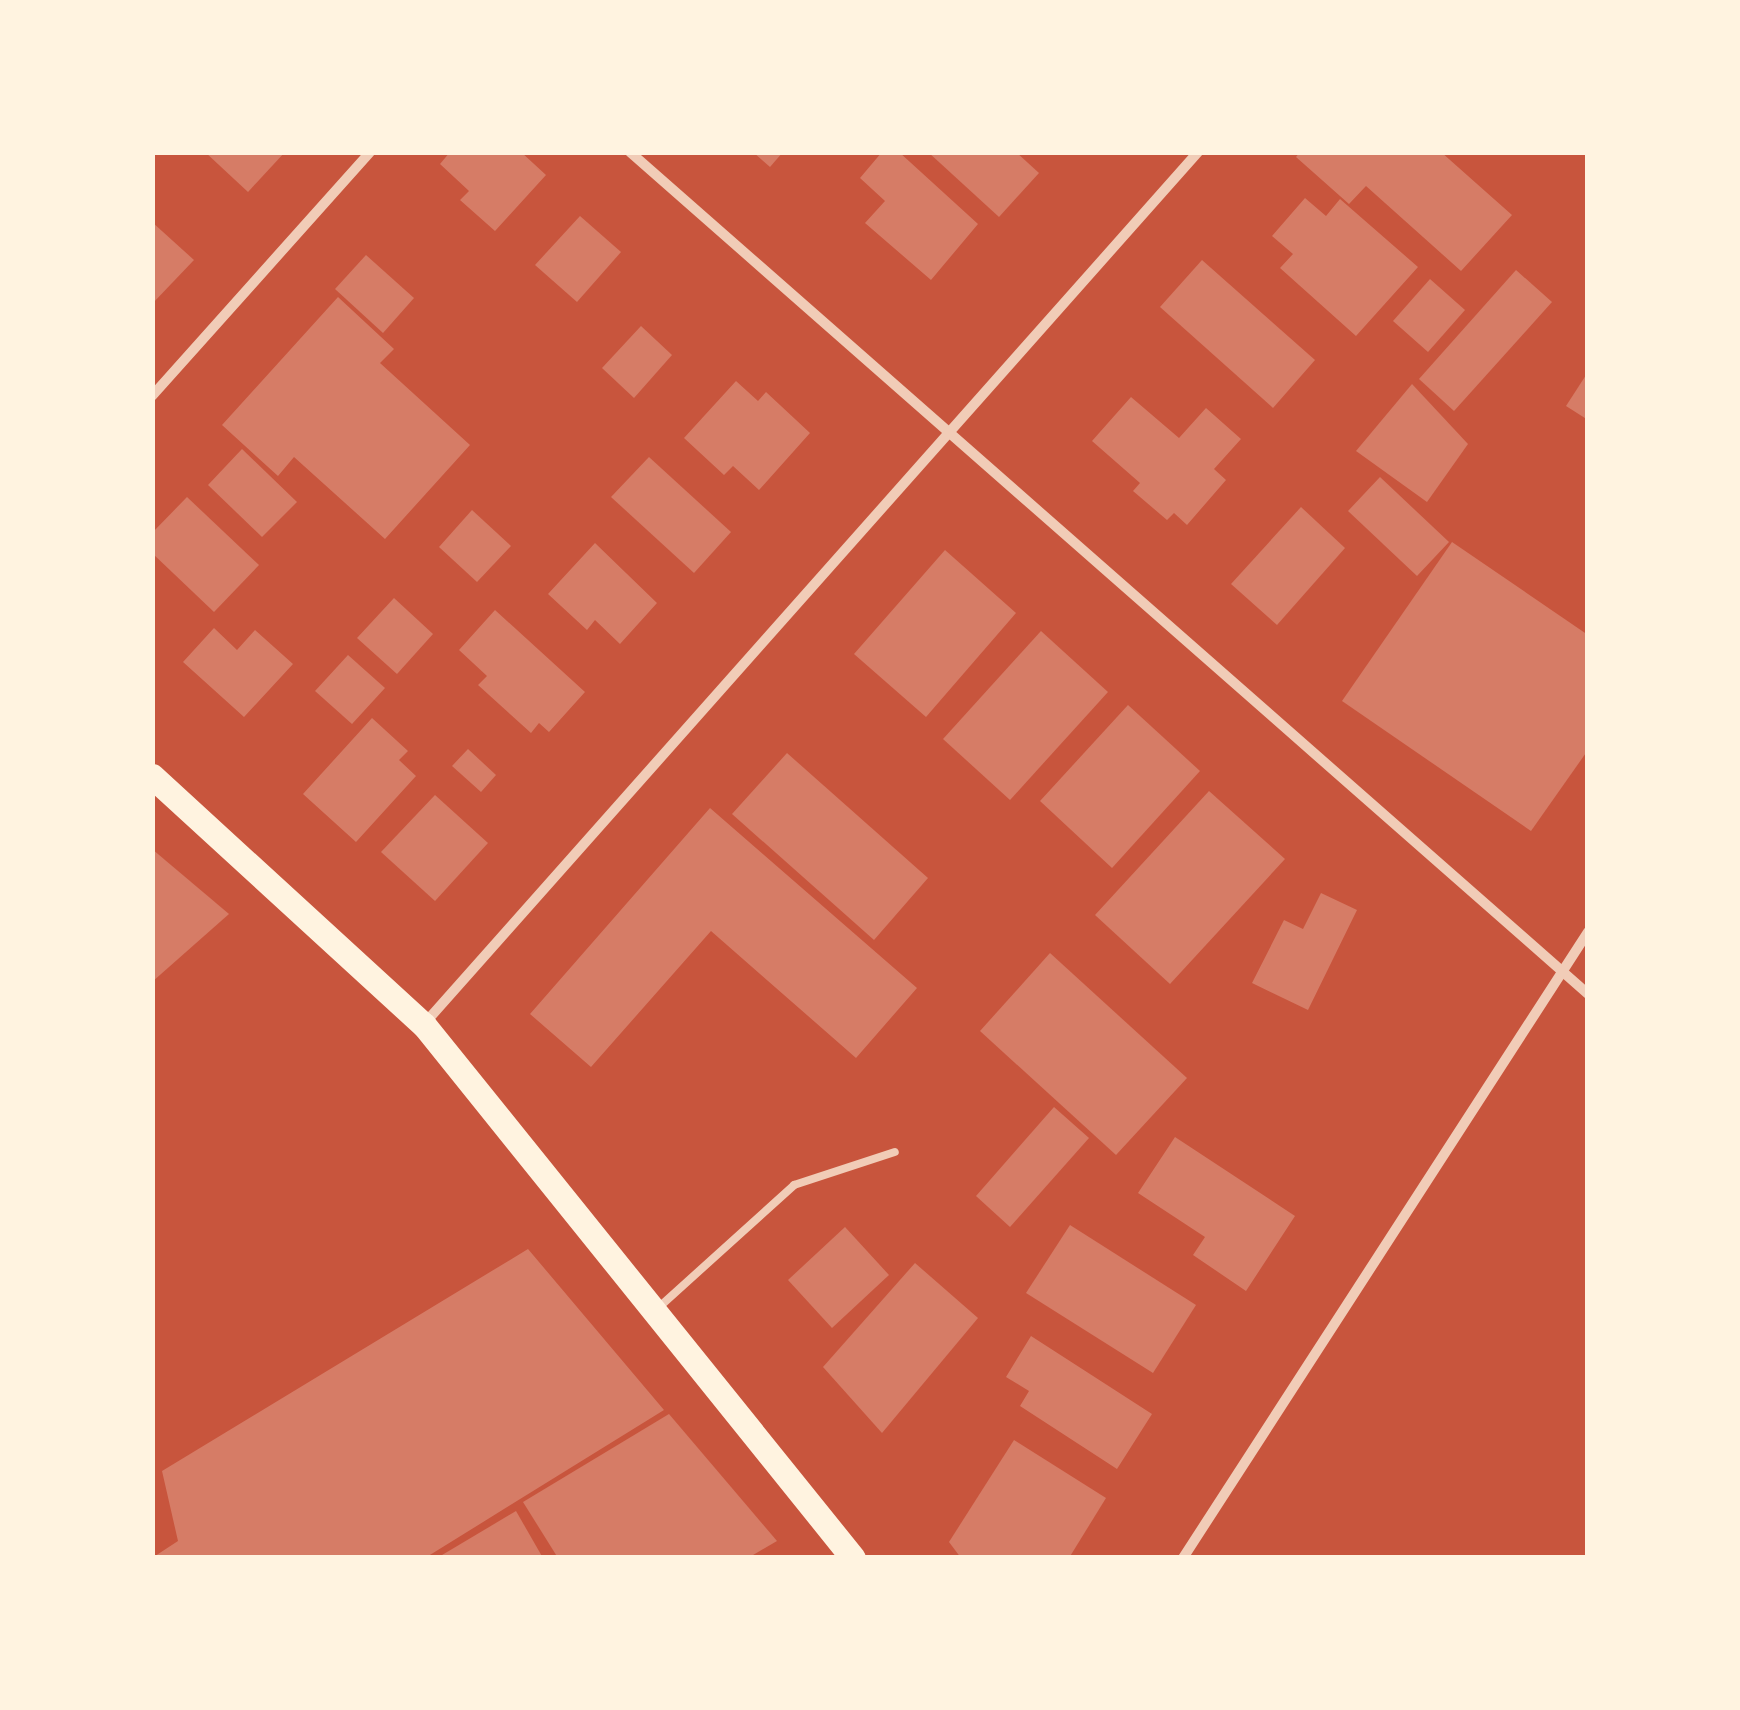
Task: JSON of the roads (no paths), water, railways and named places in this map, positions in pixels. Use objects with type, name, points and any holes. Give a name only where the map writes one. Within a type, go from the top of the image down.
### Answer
[{"type":"main road","points":[[152,776],[424,1026],[656,1308],[853,1558]]},
{"type":"street","points":[[152,396],[370,152]]},
{"type":"street","points":[[630,152],[1588,994]]},
{"type":"street","points":[[424,1026],[1198,152]]},
{"type":"street","points":[[1183,1558],[1588,932]]},
{"type":"lane","points":[[656,1308],[794,1185],[896,1152]]}]
